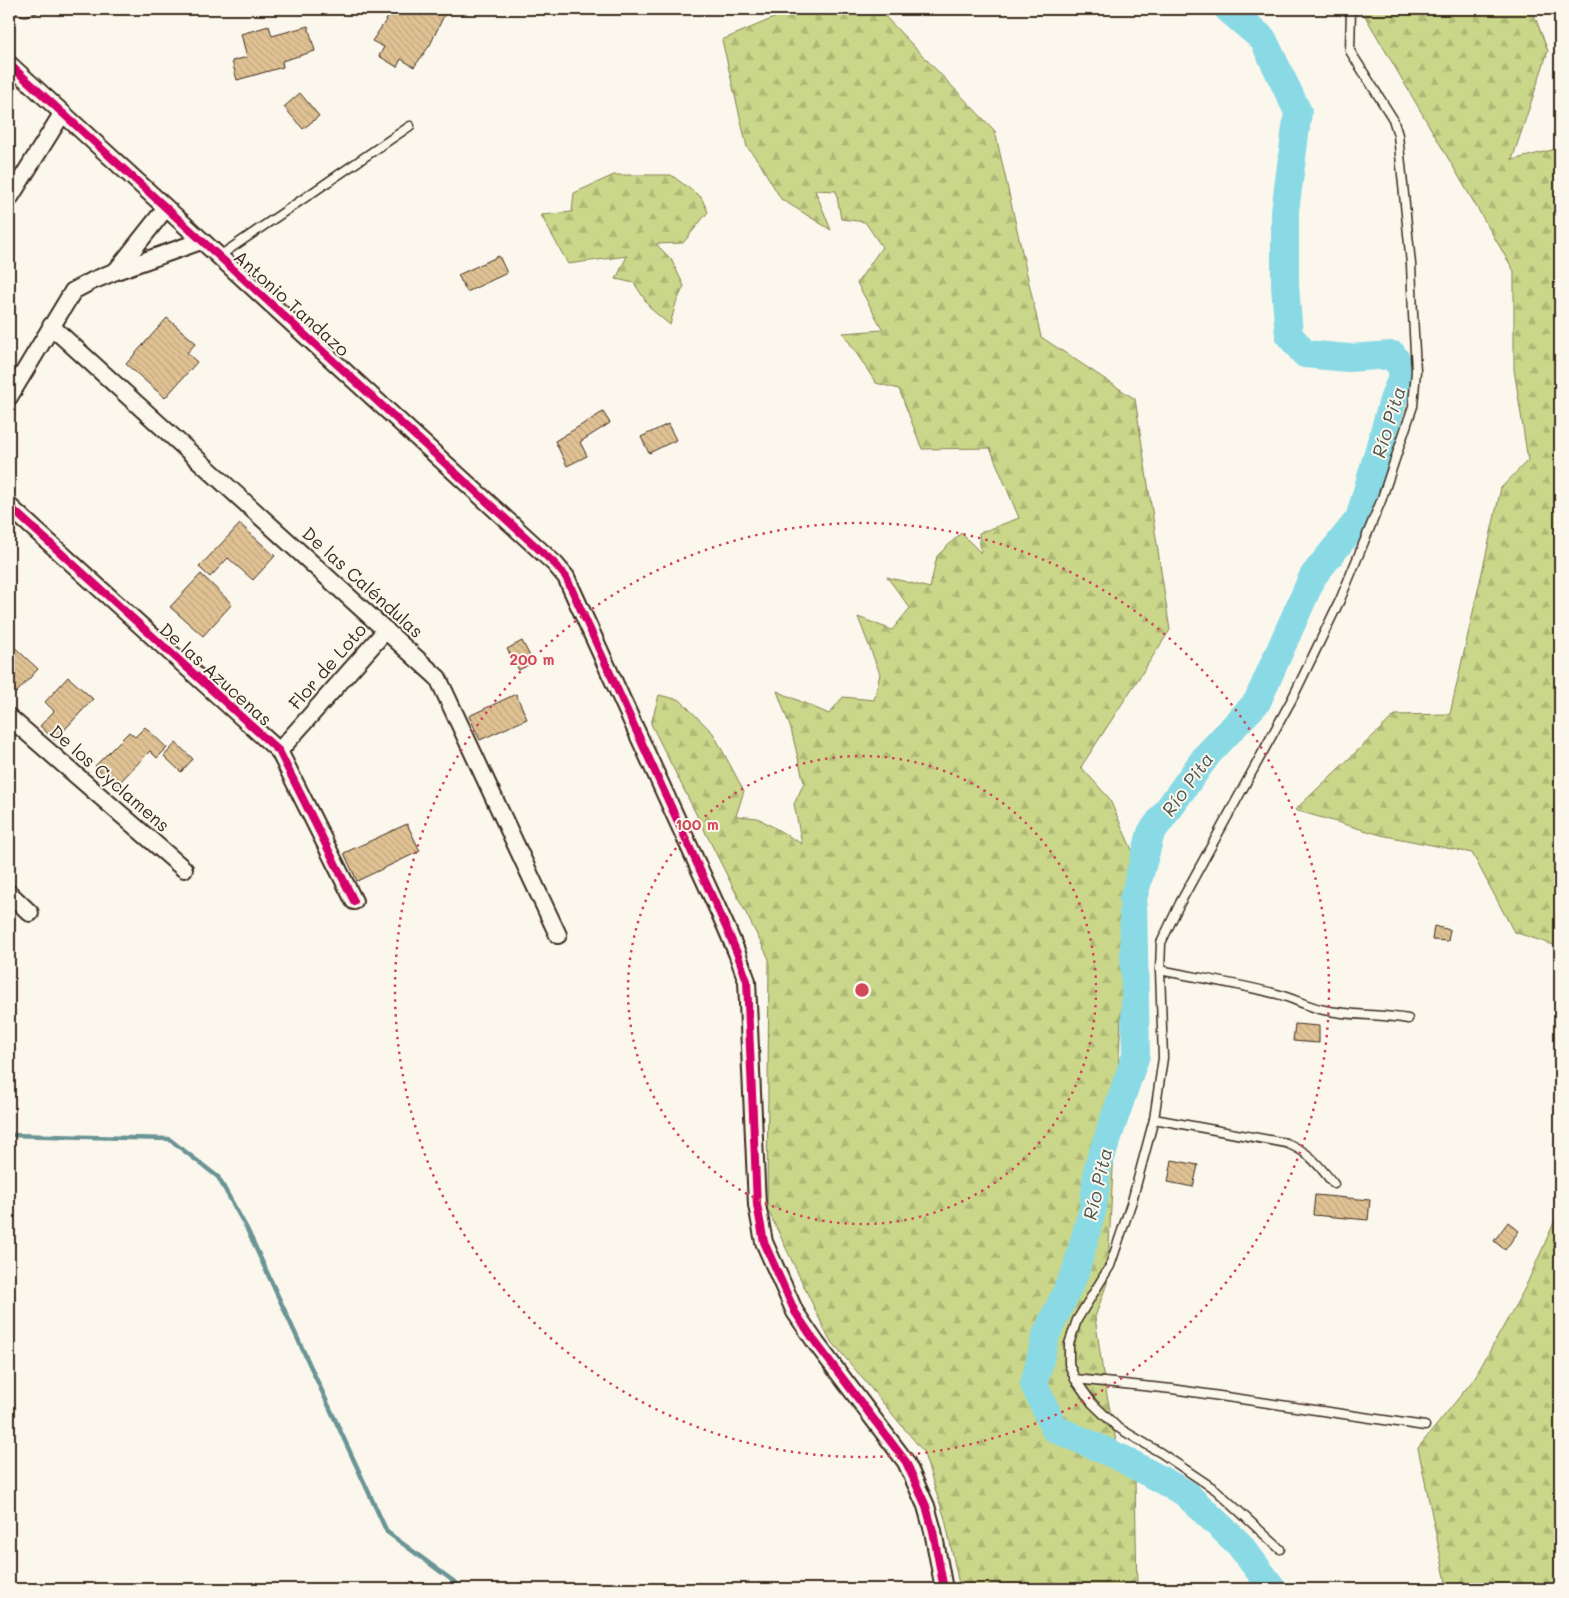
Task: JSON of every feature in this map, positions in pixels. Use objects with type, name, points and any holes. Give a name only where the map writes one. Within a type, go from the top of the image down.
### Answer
[{"type":"street","name":"Antonio Tandazo","points":[[9,64],[555,564],[566,577],[738,953],[747,982],[757,1205],[764,1242],[795,1312],[816,1344],[906,1462],[926,1506],[933,1531],[944,1589]]},
{"type":"street","points":[[9,199],[62,114]]},
{"type":"street","points":[[116,271],[166,209]]},
{"type":"street","points":[[9,397],[50,326],[73,291],[116,271],[201,241]]},
{"type":"street","name":"De las Caléndulas","points":[[50,326],[441,682],[558,935]]},
{"type":"street","name":"De las Azucenas","points":[[9,506],[279,751],[354,901]]},
{"type":"street","name":"Flor de Loto","points":[[279,751],[386,630]]},
{"type":"street","name":"De los Cyclamens","points":[[9,717],[184,869]]},
{"type":"street","points":[[9,893],[30,913]]},
{"type":"lane","points":[[16,9],[25,11],[34,9]]},
{"type":"lane","points":[[1280,1549],[1216,1490],[1162,1453],[1117,1427],[1092,1403],[1075,1379],[1069,1364],[1069,1344],[1077,1320],[1110,1266],[1132,1201],[1154,1119],[1163,1058],[1160,970],[1162,944],[1180,904],[1292,698],[1340,600],[1381,501],[1413,406],[1416,371],[1414,314],[1398,134],[1393,119],[1350,51],[1351,9]]},
{"type":"lane","points":[[218,257],[410,126]]},
{"type":"lane","points":[[1160,970],[1256,988],[1289,997],[1314,1008],[1408,1019]]},
{"type":"lane","points":[[1154,1119],[1286,1143],[1303,1150],[1334,1184]]},
{"type":"lane","points":[[1075,1379],[1172,1389],[1425,1426]]},
{"type":"green space","points":[[795,9],[878,9],[995,131],[1041,337],[1135,399],[1170,630],[1081,767],[1109,798],[1132,850],[1127,904],[1107,1283],[1095,1317],[1104,1380],[1118,1451],[1135,1479],[1137,1589],[960,1589],[945,1519],[923,1451],[828,1337],[767,1208],[769,959],[651,724],[659,695],[680,700],[713,733],[744,791],[736,816],[758,818],[802,844],[794,804],[804,783],[791,729],[777,691],[829,714],[843,697],[874,700],[880,674],[858,617],[892,630],[910,608],[887,577],[930,588],[937,556],[961,533],[981,553],[979,533],[1019,518],[990,448],[922,449],[899,389],[876,383],[843,333],[883,330],[857,283],[882,247],[865,222],[841,219],[836,191],[815,190],[831,230],[781,199],[759,162],[747,147],[722,40]]},
{"type":"green space","points":[[1361,9],[1532,9],[1548,51],[1512,160],[1560,148],[1560,947],[1514,932],[1472,853],[1381,835],[1295,810],[1395,715],[1450,714],[1501,488],[1528,460],[1514,369],[1514,271]]},
{"type":"green space","points":[[614,175],[671,175],[701,197],[708,212],[683,243],[656,244],[671,259],[684,286],[676,303],[670,325],[651,309],[634,283],[616,279],[627,256],[568,264],[541,215],[572,212],[574,193]]},
{"type":"green space","points":[[1560,1209],[1560,1589],[1445,1589],[1447,1587],[1418,1448],[1474,1379],[1525,1288]]},
{"type":"building","points":[[391,9],[447,9],[430,45],[414,67],[401,59],[397,67],[379,56],[384,47],[372,41],[389,16]]},
{"type":"building","points":[[269,26],[272,36],[308,26],[315,51],[282,61],[283,67],[237,80],[232,61],[247,57],[241,34]]},
{"type":"building","points":[[300,93],[319,116],[303,129],[284,107]]},
{"type":"building","points":[[499,256],[507,273],[467,292],[458,275]]},
{"type":"building","points":[[167,318],[196,343],[187,353],[197,362],[165,398],[126,364]]},
{"type":"building","points":[[603,412],[610,423],[580,442],[587,456],[567,466],[555,441]]},
{"type":"building","points":[[668,424],[676,440],[649,453],[641,437]]},
{"type":"building","points":[[240,524],[275,556],[253,580],[228,558],[210,577],[199,567]]},
{"type":"building","points":[[201,574],[232,604],[203,636],[170,607]]},
{"type":"building","points":[[522,641],[533,662],[519,670],[507,649]]},
{"type":"building","points":[[9,642],[38,669],[16,693],[9,686]]},
{"type":"building","points":[[68,677],[93,699],[55,740],[40,726],[54,711],[45,702]]},
{"type":"building","points":[[516,694],[527,719],[480,740],[469,716]]},
{"type":"building","points":[[145,727],[167,748],[157,758],[150,751],[116,786],[95,766],[129,732],[135,737]]},
{"type":"building","points":[[176,743],[193,759],[181,772],[164,756]]},
{"type":"building","points":[[407,824],[420,851],[357,881],[344,853]]},
{"type":"building","points":[[1434,926],[1450,930],[1448,941],[1432,940]]},
{"type":"building","points":[[1295,1024],[1319,1026],[1319,1043],[1293,1041]]},
{"type":"building","points":[[1172,1160],[1198,1165],[1193,1187],[1168,1182]]},
{"type":"building","points":[[1315,1195],[1370,1200],[1368,1220],[1313,1215]]},
{"type":"building","points":[[1508,1222],[1519,1231],[1505,1250],[1494,1241]]},
{"type":"waterway","name":"Río Pita","points":[[1228,9],[1263,39],[1298,112],[1285,211],[1285,286],[1289,335],[1305,354],[1348,358],[1393,355],[1404,372],[1393,400],[1359,519],[1313,576],[1257,702],[1207,755],[1151,833],[1133,899],[1136,1055],[1098,1166],[1093,1208],[1075,1273],[1046,1335],[1034,1384],[1054,1428],[1123,1459],[1185,1493],[1239,1544],[1273,1589]]},
{"type":"waterway","points":[[9,1135],[169,1139],[218,1177],[247,1229],[387,1532],[464,1589]]},
{"type":"cycle path","points":[[9,64],[555,564],[566,577],[726,927],[747,981],[757,1205],[764,1242],[795,1312],[816,1343],[906,1462],[926,1506],[933,1531],[944,1589]]},
{"type":"cycle path","points":[[9,506],[279,751],[354,901]]}]
